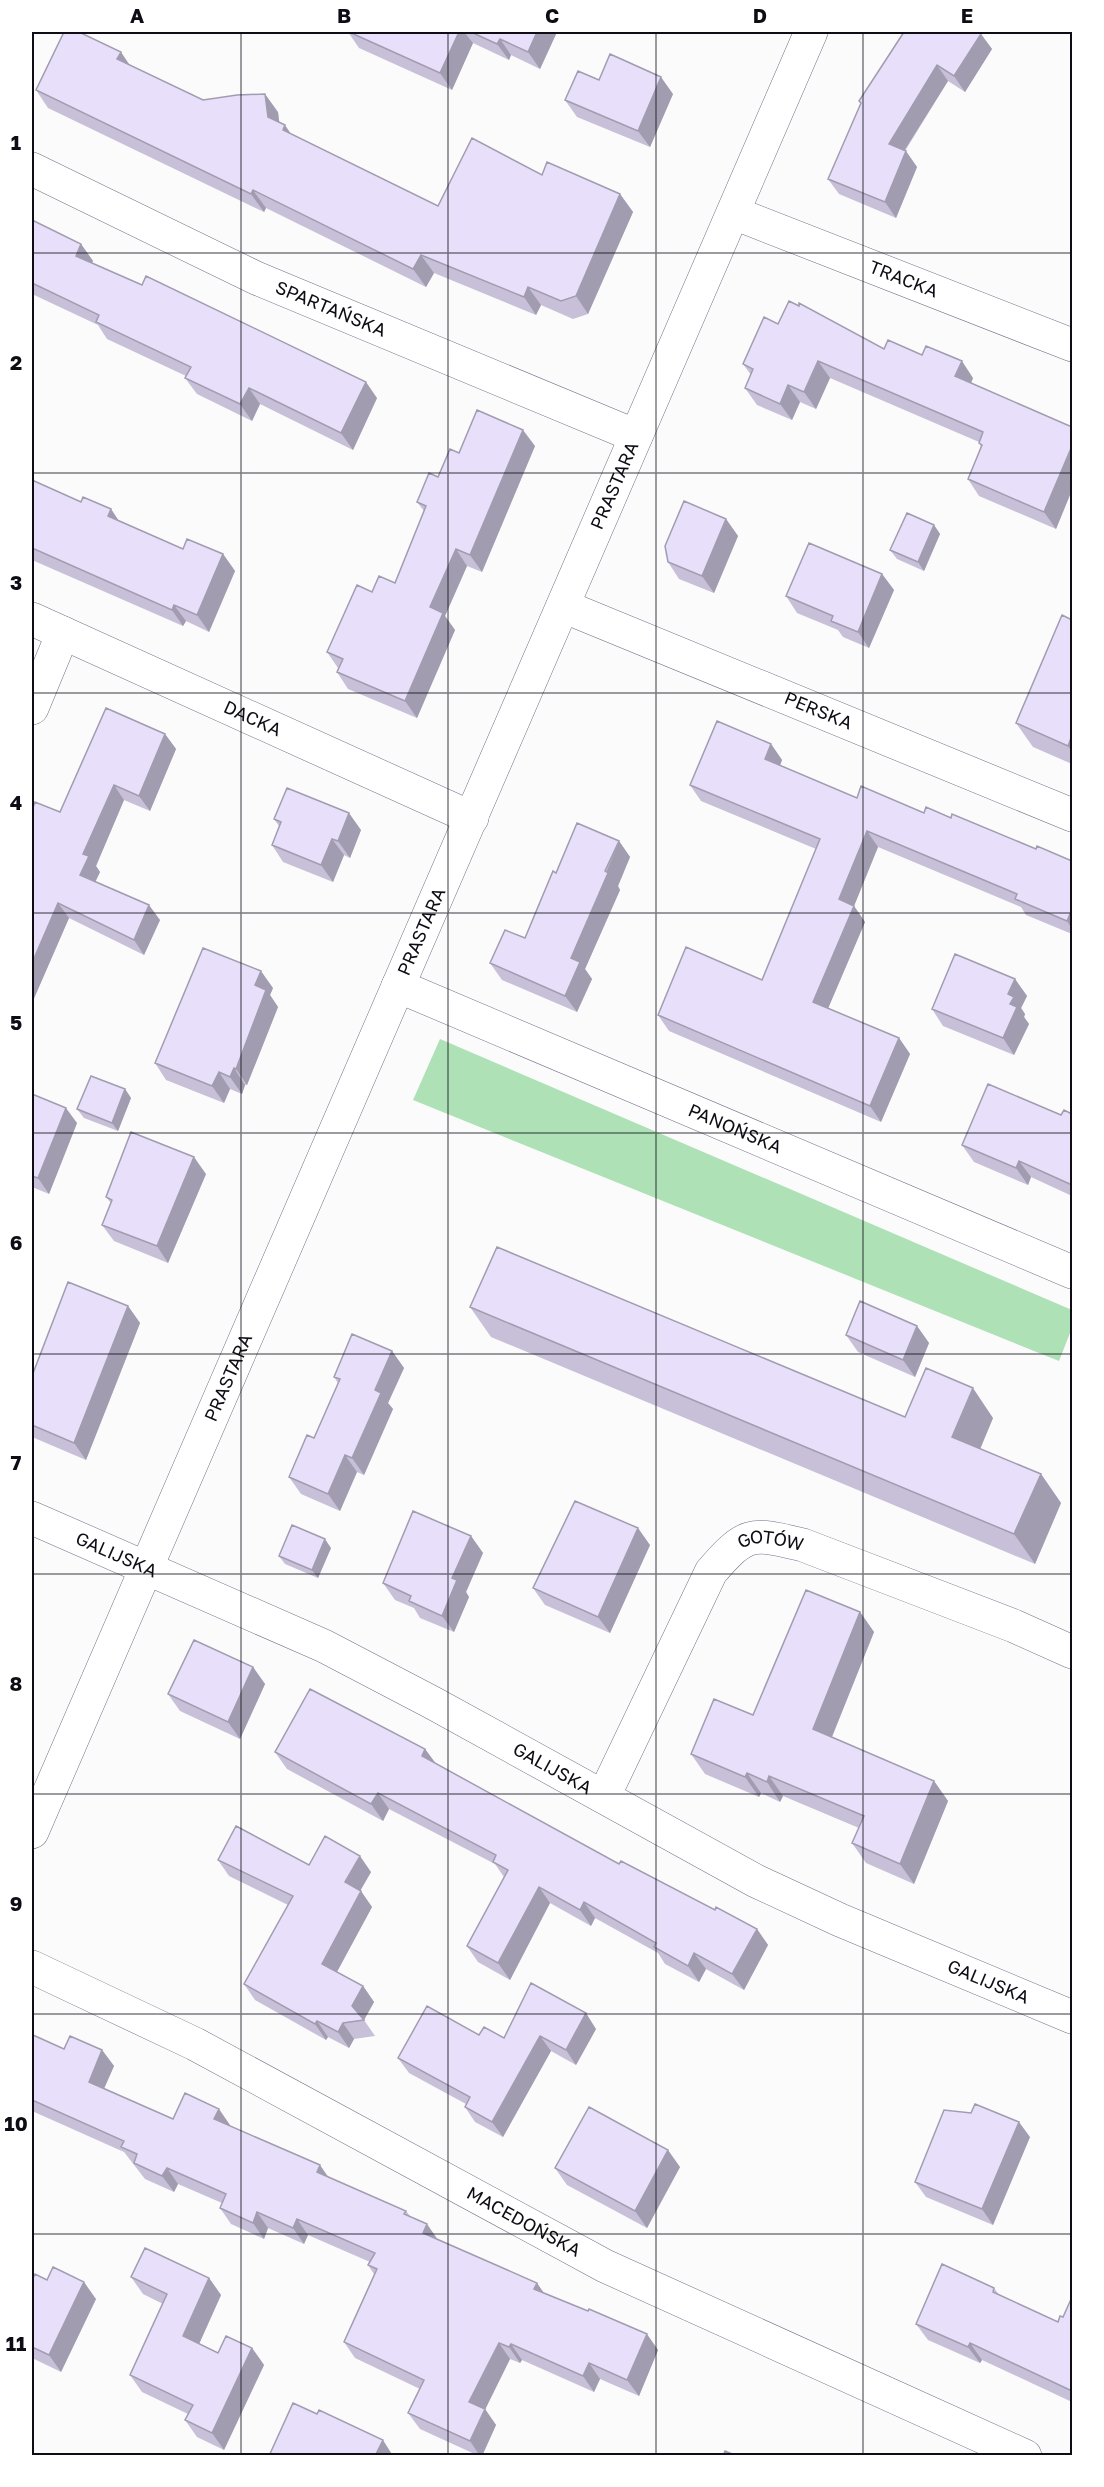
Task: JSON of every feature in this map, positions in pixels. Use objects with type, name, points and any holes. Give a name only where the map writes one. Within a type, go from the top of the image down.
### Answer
[{"type":"street","name":"PRASTARA","points":[[32,1832],[811,32]]},
{"type":"street","name":"SPARTAŃSKA","points":[[32,169],[256,278],[636,436]]},
{"type":"street","name":"TRACKA","points":[[734,213],[1072,345]]},
{"type":"street","name":"PERSKA","points":[[563,606],[1072,815]]},
{"type":"street","name":"DACKA","points":[[32,620],[472,818]]},
{"type":"street","points":[[32,708],[63,633]]},
{"type":"street","name":"PANOŃSKA","points":[[398,986],[1072,1272]]},
{"type":"street","name":"GALIJSKA","points":[[32,1518],[324,1646],[604,1796],[756,1881],[1072,2017]]},
{"type":"street","name":"GOTÓW","points":[[604,1796],[711,1572],[730,1549],[752,1536],[803,1545],[1014,1626],[1072,1652]]},
{"type":"street","name":"MACEDOŃSKA","points":[[32,1967],[195,2043],[605,2266],[1025,2456]]},
{"type":"green space","points":[[440,1039],[1072,1310],[1072,1328],[1059,1361],[413,1100]]},
{"type":"building","points":[[64,32],[79,32],[121,52],[117,59],[203,100],[265,94],[268,117],[285,125],[283,130],[438,206],[472,138],[542,175],[547,162],[620,194],[576,296],[561,301],[528,287],[524,297],[421,255],[413,269],[253,190],[251,194],[36,90]]},
{"type":"building","points":[[349,32],[459,32],[440,73]]},
{"type":"building","points":[[471,32],[537,32],[528,52],[500,39],[497,44]]},
{"type":"building","points":[[904,32],[977,32],[981,34],[954,76],[937,65],[889,144],[906,151],[885,202],[828,179],[861,103],[859,101]]},
{"type":"building","points":[[610,54],[661,77],[638,131],[565,100],[578,71],[599,80]]},
{"type":"building","points":[[32,220],[81,244],[76,256],[142,285],[146,276],[366,382],[341,433],[249,388],[240,404],[185,378],[191,367],[96,322],[99,315],[32,283]]},
{"type":"building","points":[[789,301],[799,306],[799,303],[884,349],[888,340],[922,355],[926,346],[962,361],[955,376],[1072,427],[1072,446],[1044,512],[968,479],[982,445],[979,443],[983,432],[818,361],[804,392],[788,385],[780,404],[745,388],[753,369],[743,364],[764,317],[778,324]]},
{"type":"building","points":[[477,410],[523,430],[470,555],[456,549],[430,607],[443,613],[405,701],[337,672],[343,659],[327,652],[357,585],[372,592],[379,576],[395,583],[426,506],[417,502],[429,473],[438,477],[450,449],[459,453]]},
{"type":"building","points":[[32,480],[81,502],[83,497],[111,509],[108,516],[183,549],[187,539],[223,554],[197,615],[174,605],[172,610],[32,548]]},
{"type":"building","points":[[684,501],[726,519],[702,576],[668,562],[665,546]]},
{"type":"building","points":[[907,513],[934,525],[918,562],[890,550]]},
{"type":"building","points":[[809,543],[882,574],[858,632],[831,621],[833,616],[786,596]]},
{"type":"building","points":[[1062,615],[1072,620],[1072,735],[1068,746],[1016,723]]},
{"type":"building","points":[[106,708],[165,734],[139,796],[114,785],[83,854],[89,856],[80,875],[149,905],[134,940],[58,903],[32,963],[32,810],[35,802],[60,812]]},
{"type":"building","points":[[717,721],[771,744],[765,759],[857,798],[861,786],[924,813],[926,807],[951,818],[952,814],[1036,849],[1037,846],[1072,861],[1072,909],[1067,921],[1015,899],[1017,894],[867,831],[839,899],[854,906],[813,1002],[899,1038],[870,1106],[658,1015],[686,947],[762,980],[820,839],[690,785]]},
{"type":"building","points":[[287,788],[349,813],[338,841],[332,839],[321,865],[272,845],[281,822],[274,819]]},
{"type":"building","points":[[577,823],[619,841],[605,871],[608,873],[571,958],[580,962],[565,996],[490,963],[505,930],[525,938],[553,871],[556,873]]},
{"type":"building","points":[[203,948],[261,971],[255,985],[266,990],[236,1069],[234,1068],[230,1077],[219,1072],[212,1086],[155,1063]]},
{"type":"building","points":[[955,954],[1015,979],[1008,994],[1014,997],[1010,1004],[1017,1007],[1003,1038],[932,1009]]},
{"type":"building","points":[[91,1076],[125,1089],[112,1123],[77,1109]]},
{"type":"building","points":[[988,1084],[1061,1115],[1064,1110],[1072,1114],[1072,1185],[1019,1161],[1016,1168],[962,1145]]},
{"type":"building","points":[[32,1094],[66,1108],[38,1178],[32,1176]]},
{"type":"building","points":[[131,1132],[194,1157],[157,1246],[102,1225],[112,1200],[106,1197]]},
{"type":"building","points":[[497,1247],[905,1417],[926,1368],[973,1388],[952,1437],[1041,1474],[1014,1534],[470,1307]]},
{"type":"building","points":[[68,1282],[128,1306],[74,1443],[32,1425],[32,1376]]},
{"type":"building","points":[[860,1301],[917,1326],[903,1360],[846,1335]]},
{"type":"building","points":[[352,1334],[392,1351],[375,1390],[381,1393],[352,1458],[345,1455],[328,1494],[289,1477],[307,1435],[314,1438],[340,1379],[334,1377]]},
{"type":"building","points":[[575,1501],[638,1528],[598,1617],[533,1588]]},
{"type":"building","points":[[413,1511],[471,1536],[452,1578],[457,1580],[442,1616],[409,1601],[411,1596],[383,1583]]},
{"type":"building","points":[[292,1525],[325,1539],[312,1570],[279,1556]]},
{"type":"building","points":[[806,1590],[860,1612],[813,1729],[934,1781],[900,1864],[852,1843],[864,1816],[769,1776],[767,1782],[747,1773],[745,1777],[691,1754],[714,1699],[753,1715]]},
{"type":"building","points":[[194,1640],[253,1667],[228,1722],[168,1694]]},
{"type":"building","points":[[310,1689],[425,1749],[422,1756],[619,1864],[621,1861],[757,1929],[732,1974],[694,1953],[688,1966],[654,1947],[656,1943],[584,1902],[580,1910],[539,1887],[498,1963],[467,1946],[508,1870],[493,1862],[496,1855],[378,1793],[371,1804],[275,1752]]},
{"type":"building","points":[[236,1826],[309,1865],[325,1836],[360,1856],[345,1882],[361,1891],[322,1964],[363,1986],[352,2006],[364,2020],[343,2023],[338,2032],[317,2021],[315,2024],[244,1984],[293,1896],[218,1860]]},
{"type":"building","points":[[531,1983],[586,2013],[566,2050],[540,2036],[492,2122],[465,2107],[470,2097],[398,2058],[427,2006],[479,2035],[484,2027],[504,2038]]},
{"type":"building","points":[[33,2035],[64,2049],[70,2036],[102,2050],[89,2082],[173,2119],[185,2093],[219,2109],[214,2119],[320,2165],[317,2172],[406,2211],[404,2214],[427,2224],[423,2233],[537,2283],[534,2289],[647,2334],[627,2380],[589,2363],[583,2376],[511,2344],[509,2347],[499,2343],[469,2402],[485,2409],[470,2441],[408,2413],[424,2380],[344,2342],[377,2269],[368,2265],[375,2253],[297,2219],[293,2228],[257,2212],[253,2223],[220,2208],[226,2194],[167,2168],[162,2176],[134,2163],[137,2154],[121,2147],[124,2141],[32,2100]]},
{"type":"building","points":[[975,2104],[1019,2122],[982,2209],[915,2182],[944,2110],[971,2113]]},
{"type":"building","points":[[589,2107],[668,2150],[635,2211],[555,2168]]},
{"type":"building","points":[[145,2248],[209,2278],[183,2336],[218,2353],[226,2336],[252,2348],[212,2433],[185,2420],[193,2405],[130,2375],[167,2294],[131,2277]]},
{"type":"building","points":[[942,2264],[994,2288],[993,2292],[1058,2322],[1060,2316],[1063,2317],[1072,2297],[1072,2391],[970,2343],[968,2347],[916,2324]]},
{"type":"building","points":[[53,2267],[84,2282],[49,2355],[32,2347],[32,2280],[35,2274],[47,2280]]},
{"type":"building","points":[[293,2403],[317,2414],[319,2410],[383,2440],[375,2456],[269,2456]]},
{"type":"building","points":[[725,2451],[737,2456],[723,2456]]}]
